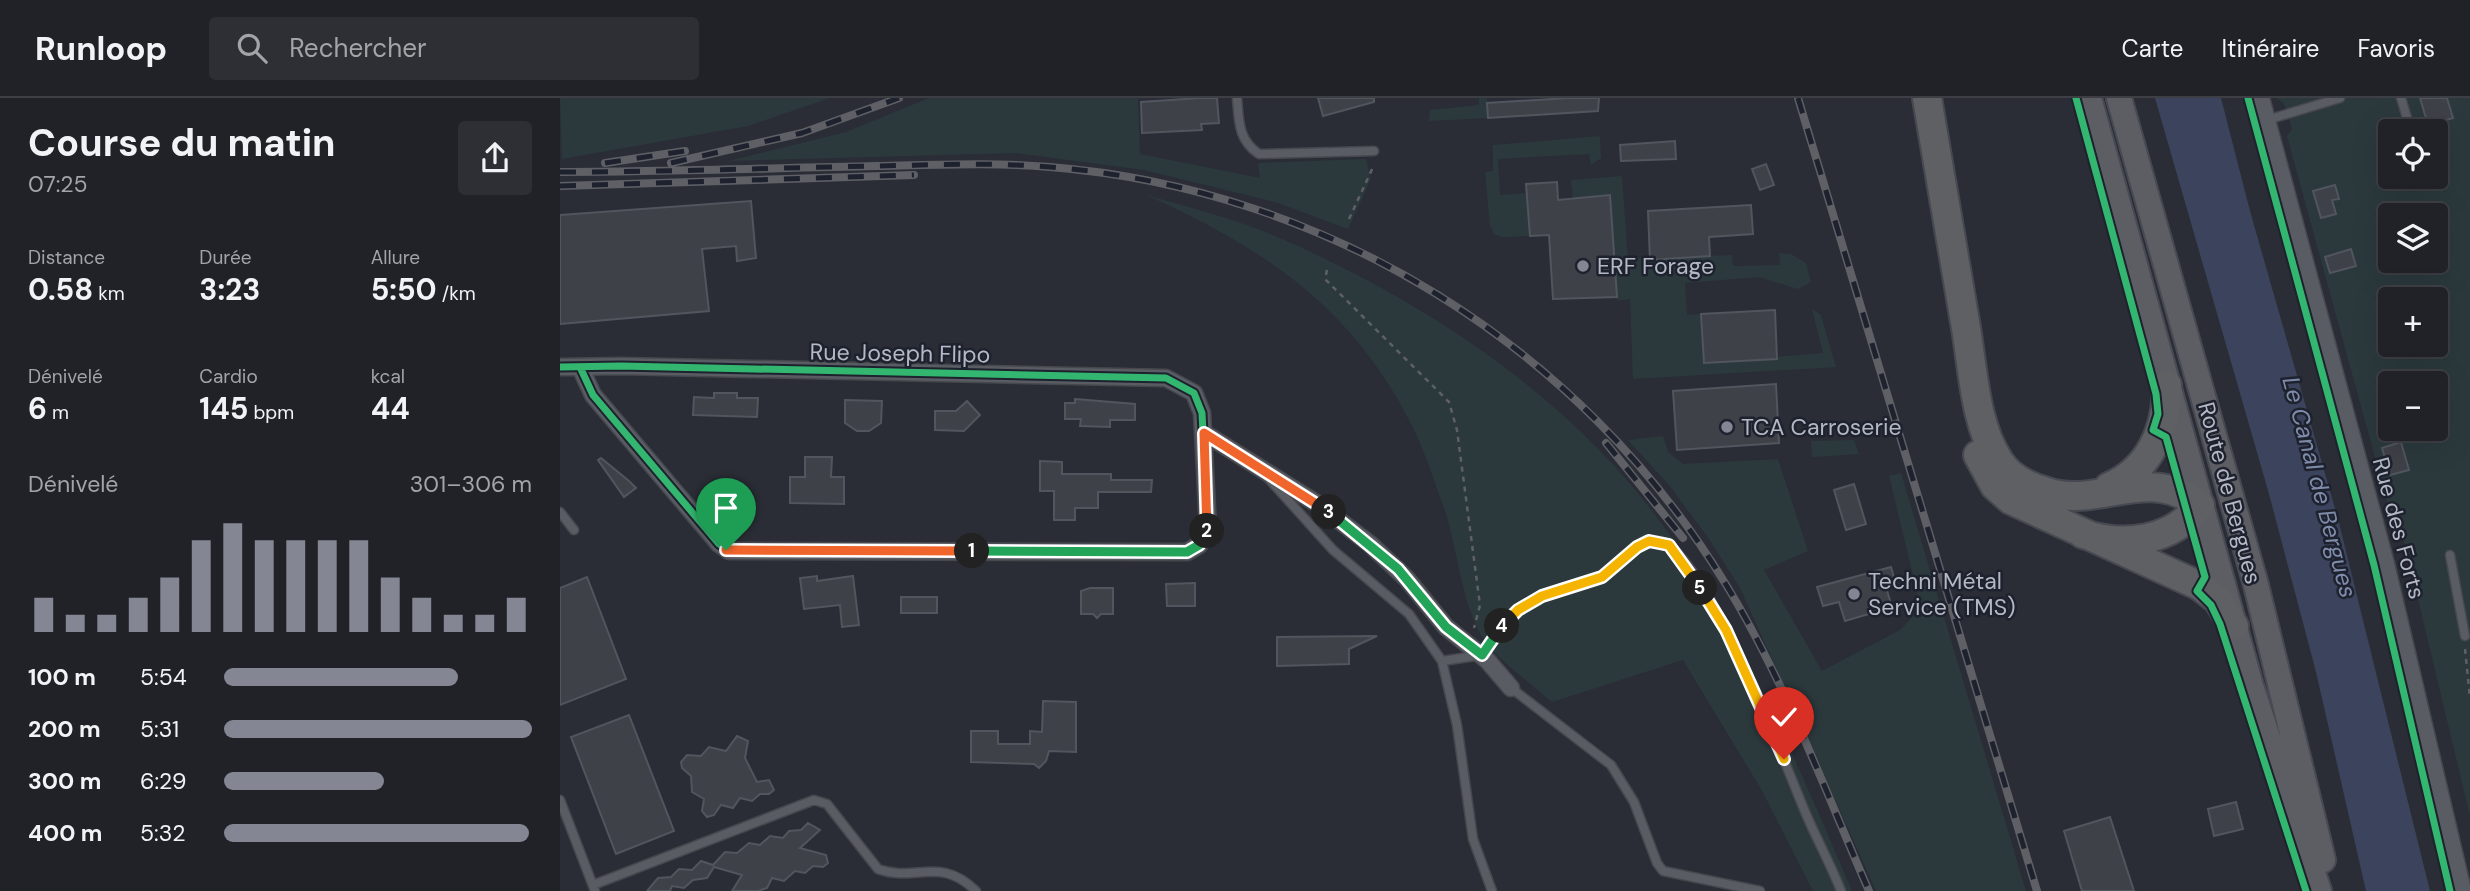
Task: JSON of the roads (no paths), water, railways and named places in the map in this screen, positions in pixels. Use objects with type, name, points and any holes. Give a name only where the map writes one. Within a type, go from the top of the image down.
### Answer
[{"type":"highway","points":[[1912,98],[1966,412],[1975,449],[1987,475],[2004,495],[2024,508],[2200,586],[2218,600],[2234,626]]},
{"type":"highway","points":[[1927,98],[1978,401],[1994,452],[2005,469],[2035,488],[2070,496],[2151,486],[2182,493],[2200,505],[2183,522],[2138,541],[2110,542],[2083,534]]},
{"type":"highway","points":[[2094,494],[2125,479],[2147,457],[2166,416],[2167,385]]},
{"type":"main road","name":"Route de Bergues","points":[[2089,98],[2234,626],[2319,891]]},
{"type":"main road","name":"Route de Bergues","points":[[2119,98],[2212,426],[2290,717],[2330,891]]},
{"type":"main road","points":[[2212,426],[2212,474],[2200,505],[2215,520],[2228,543],[2242,591],[2290,717]]},
{"type":"street","name":"Rue des Forts","points":[[2261,98],[2386,564],[2463,891]]},
{"type":"street","points":[[580,367],[593,395],[719,544],[732,551],[1187,552],[1199,545],[1208,528],[1204,433]]},
{"type":"street","name":"Rue Joseph Flipo","points":[[560,368],[1158,377],[1174,380],[1194,393],[1202,413],[1204,433]]},
{"type":"street","points":[[1204,433],[1332,514],[1380,552],[1415,588],[1446,627],[1480,653],[1511,688]]},
{"type":"lane","points":[[1237,98],[1240,132],[1249,147],[1259,154],[1374,151]]},
{"type":"lane","points":[[2267,120],[2340,98]]},
{"type":"lane","points":[[2401,98],[2407,119]]},
{"type":"lane","points":[[1259,466],[1292,508],[1333,550],[1409,614],[1442,662],[1457,725],[1473,839],[1492,891]]},
{"type":"lane","points":[[560,512],[574,530]]},
{"type":"lane","points":[[1442,662],[1480,653],[1518,610],[1542,596],[1602,577],[1637,547],[1649,541],[1669,545],[1692,575],[1726,630],[1766,713],[1841,891]]},
{"type":"lane","points":[[2450,555],[2465,636]]},
{"type":"lane","points":[[1511,688],[1611,765],[1630,793],[1657,863],[1663,871],[1760,891]]},
{"type":"lane","points":[[560,800],[594,888],[814,800],[827,804],[878,869],[944,872],[958,876],[976,891]]},
{"type":"water","name":"Le Canal de Bergues","points":[[2155,98],[2221,98],[2250,211],[2338,519],[2430,891],[2366,891],[2316,672],[2269,494]]},
{"type":"railway","points":[[671,163],[802,133],[899,98]]},
{"type":"railway","points":[[1798,98],[2037,891]]},
{"type":"railway","points":[[605,163],[685,151]]},
{"type":"railway","points":[[560,172],[963,164],[1050,167],[1153,181],[1252,208],[1347,246],[1437,294],[1521,353],[1597,421],[1666,498],[1725,583],[1766,657],[1869,891]]},
{"type":"railway","points":[[560,186],[914,175]]},
{"type":"railway","points":[[1606,443],[1683,538]]},
{"type":"place","name":"ERF Forage","points":[[1583,266]]},
{"type":"place","name":"TCA Carroserie","points":[[1727,427]]},
{"type":"place","name":"Techni Métal Service (TMS)","points":[[1854,594]]}]
